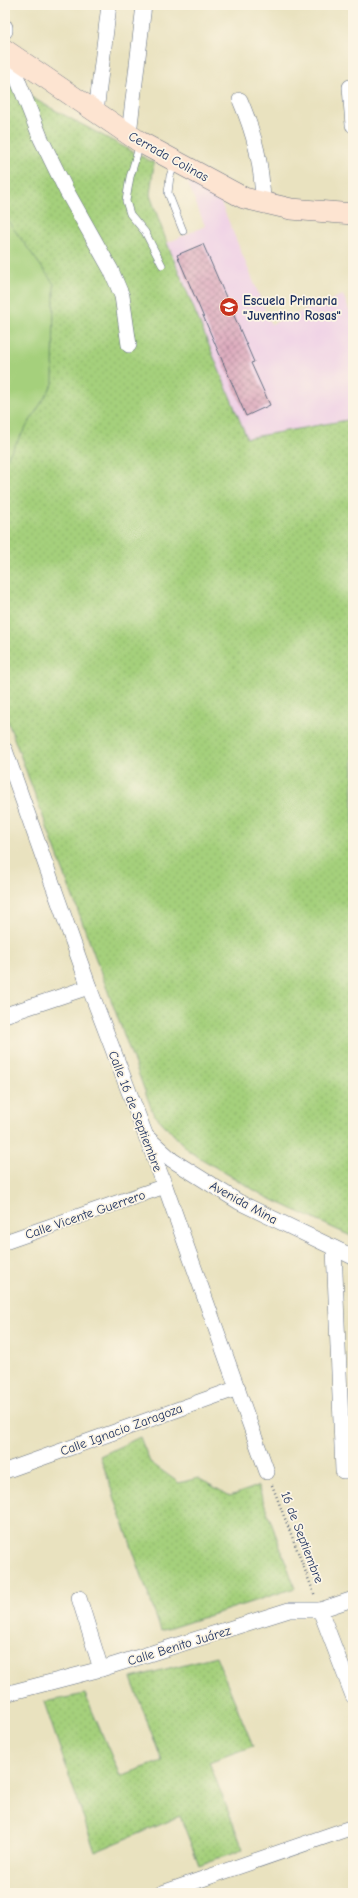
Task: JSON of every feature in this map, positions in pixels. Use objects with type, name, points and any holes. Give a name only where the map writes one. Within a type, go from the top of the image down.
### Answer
[{"type":"main road","name":"Cerrada Colinas","points":[[5,44],[96,112],[134,138],[244,198],[263,204],[291,209],[353,214]]},
{"type":"street","points":[[96,112],[109,5]]},
{"type":"street","points":[[134,138],[144,5]]},
{"type":"street","points":[[5,27],[5,44],[41,139],[66,190],[111,270],[122,296],[129,345]]},
{"type":"street","points":[[353,87],[350,87],[353,125]]},
{"type":"street","points":[[240,100],[251,126],[258,150],[262,179],[263,204]]},
{"type":"street","name":"Calle 16 de Septiembre","points":[[5,750],[11,782],[165,1186],[267,1472]]},
{"type":"street","points":[[5,1016],[89,987]]},
{"type":"street","name":"Avenida Mina","points":[[144,1134],[172,1160],[239,1202],[353,1257]]},
{"type":"street","name":"Calle Vicente Guerrero","points":[[5,1242],[165,1186]]},
{"type":"street","points":[[334,1248],[348,1471]]},
{"type":"street","name":"Calle Ignacio Zaragoza","points":[[5,1471],[238,1388]]},
{"type":"street","points":[[79,1598],[101,1669]]},
{"type":"street","name":"Calle Benito Juárez","points":[[5,1694],[101,1669],[289,1610],[320,1610],[353,1599]]},
{"type":"street","points":[[320,1610],[353,1696]]},
{"type":"street","points":[[162,1893],[353,1827]]},
{"type":"lane","points":[[134,138],[126,201],[130,214],[145,232],[162,265]]},
{"type":"lane","points":[[176,160],[170,176],[168,192],[183,232]]},
{"type":"path","name":"16 de Septiembre","points":[[267,1472],[320,1610]]},
{"type":"shaded area","name":"Escuela Primaria \"Juventino Rosas\"","points":[[187,181],[219,198],[271,324],[343,295],[353,319],[353,419],[247,439],[167,243],[205,226]]},
{"type":"green space","points":[[5,82],[154,163],[150,195],[167,243],[247,438],[353,419],[353,1237],[266,1197],[190,1152],[153,1113],[5,714]]},
{"type":"green space","points":[[5,217],[54,284],[53,384],[5,461]]},
{"type":"green space","points":[[140,1437],[150,1462],[179,1483],[198,1478],[230,1496],[258,1486],[295,1588],[161,1631],[100,1456]]},
{"type":"green space","points":[[216,1656],[253,1746],[209,1762],[243,1849],[199,1865],[180,1816],[95,1852],[44,1702],[85,1694],[120,1776],[162,1761],[131,1678]]},
{"type":"building","points":[[203,244],[254,362],[251,363],[270,405],[246,416],[177,255]]},
{"type":"place","name":"Escuela Primaria \"Juventino Rosas\"","points":[[229,307]]}]
